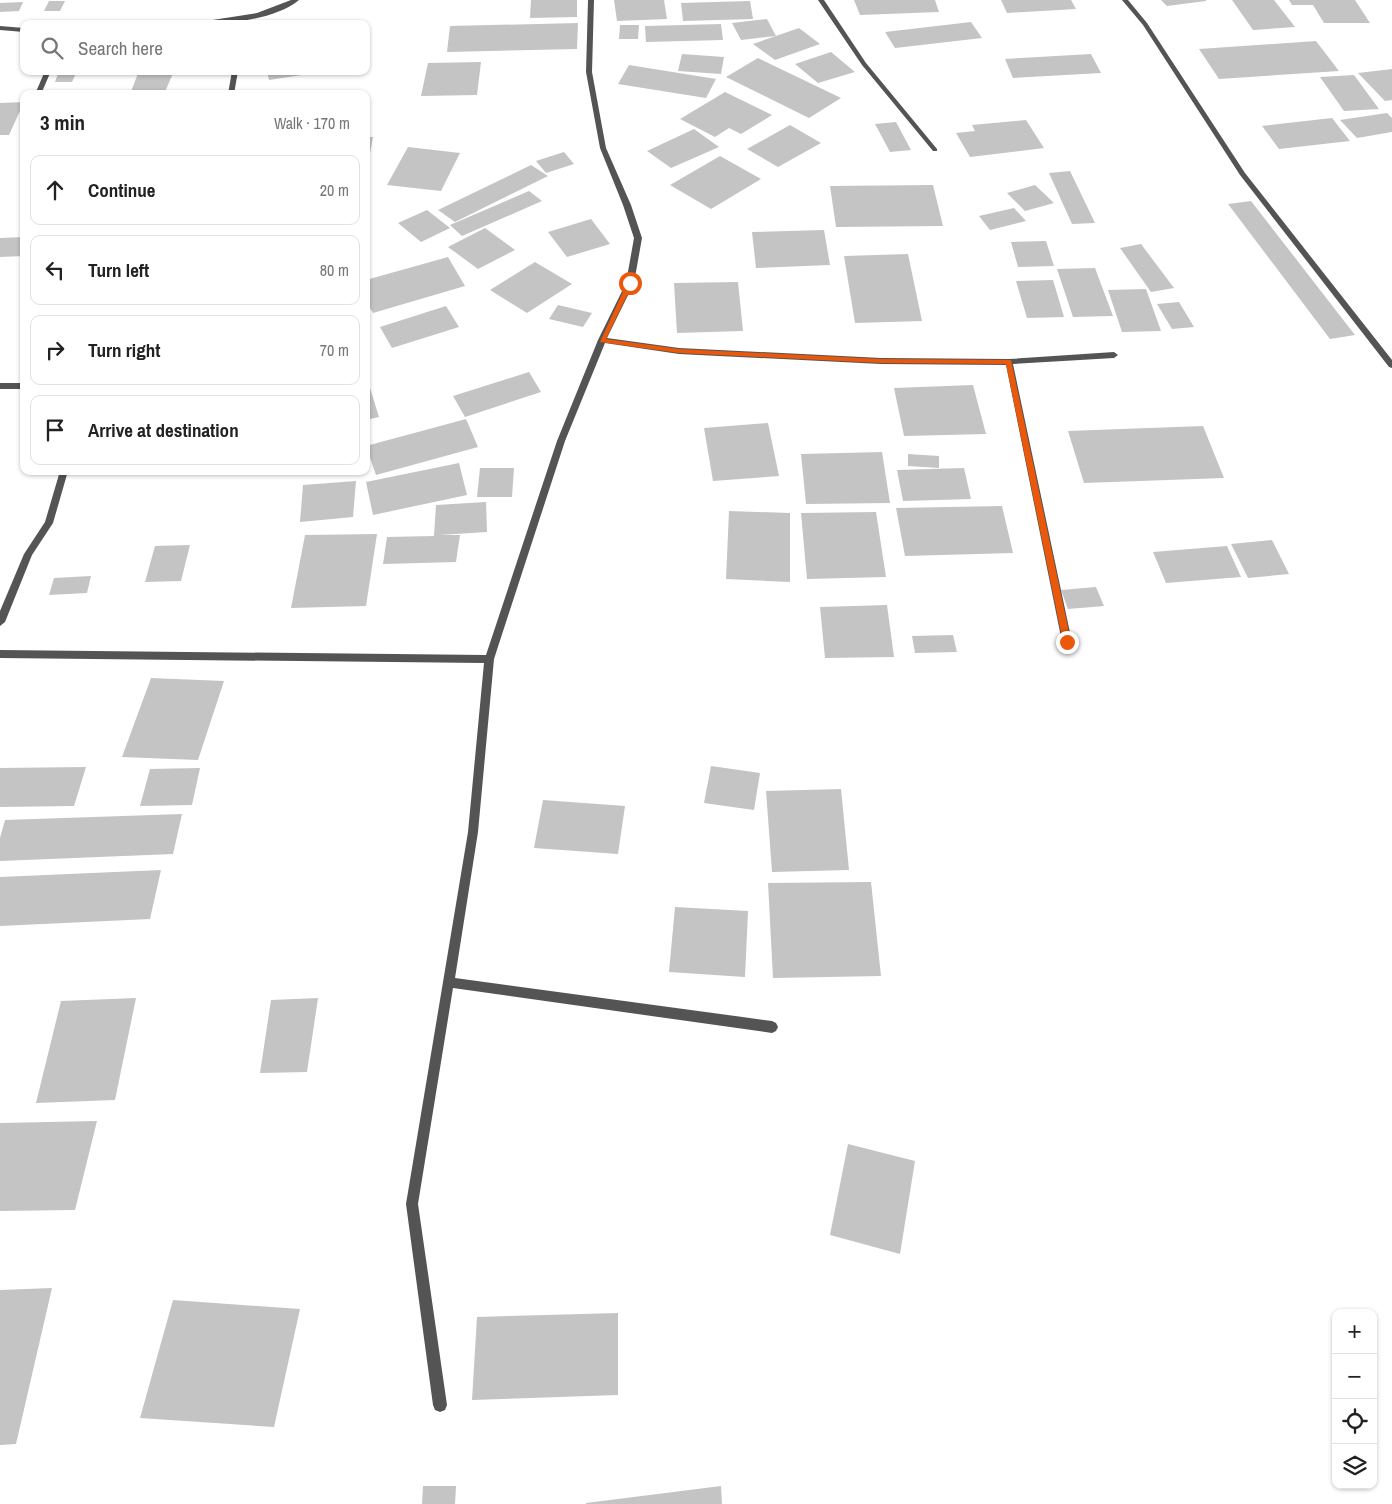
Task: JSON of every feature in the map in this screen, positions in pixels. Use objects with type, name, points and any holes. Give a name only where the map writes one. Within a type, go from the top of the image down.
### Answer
[{"type":"street","points":[[250,20],[285,7],[296,0]]},
{"type":"street","points":[[440,1406],[412,1204],[473,832],[490,659],[561,441],[602,340],[630,283],[638,238],[627,205],[603,148],[589,72],[591,0]]},
{"type":"street","points":[[821,0],[864,64],[935,150]]},
{"type":"street","points":[[1125,0],[1145,24],[1242,174],[1392,365]]},
{"type":"street","points":[[0,28],[20,30]]},
{"type":"street","points":[[40,90],[46,75]]},
{"type":"street","points":[[232,90],[234,75]]},
{"type":"street","points":[[602,340],[679,351],[881,361],[1009,362],[1114,355]]},
{"type":"street","points":[[1009,362],[1067,642]]},
{"type":"street","points":[[0,386],[20,386]]},
{"type":"street","points":[[0,622],[28,554],[49,523],[63,475]]},
{"type":"street","points":[[0,654],[490,659]]},
{"type":"street","points":[[449,982],[772,1027]]},
{"type":"building","points":[[531,0],[577,0],[577,17],[530,18]]},
{"type":"building","points":[[614,0],[664,0],[667,19],[617,21]]},
{"type":"building","points":[[854,0],[935,0],[939,12],[860,15]]},
{"type":"building","points":[[1001,0],[1071,0],[1076,9],[1007,13]]},
{"type":"building","points":[[1161,0],[1206,0],[1206,1],[1167,6]]},
{"type":"building","points":[[1232,0],[1274,0],[1295,27],[1253,30]]},
{"type":"building","points":[[1289,0],[1355,0],[1370,23],[1324,23],[1313,5],[1292,5]]},
{"type":"building","points":[[49,1],[65,1],[60,11],[44,11]]},
{"type":"building","points":[[750,1],[753,19],[683,21],[681,3]]},
{"type":"building","points":[[23,2],[19,11],[0,12],[0,3]]},
{"type":"building","points":[[767,19],[776,36],[741,40],[732,23]]},
{"type":"building","points":[[971,22],[982,38],[895,48],[885,32]]},
{"type":"building","points":[[578,23],[577,49],[447,52],[450,26]]},
{"type":"building","points":[[721,24],[723,40],[646,42],[645,26]]},
{"type":"building","points":[[620,25],[639,25],[638,39],[619,39]]},
{"type":"building","points":[[799,28],[820,44],[775,60],[753,44]]},
{"type":"building","points":[[1316,41],[1339,71],[1219,79],[1199,49]]},
{"type":"building","points":[[831,52],[855,72],[818,83],[795,64]]},
{"type":"building","points":[[682,54],[724,57],[721,74],[678,71]]},
{"type":"building","points":[[1091,54],[1101,73],[1013,78],[1005,59]]},
{"type":"building","points":[[758,58],[841,98],[809,118],[726,77]]},
{"type":"building","points":[[481,62],[477,95],[421,96],[428,63]]},
{"type":"building","points":[[629,65],[716,79],[706,98],[618,84]]},
{"type":"building","points":[[1392,69],[1392,100],[1385,101],[1358,73]]},
{"type":"building","points":[[58,75],[75,75],[72,82],[55,82]]},
{"type":"building","points":[[137,75],[172,75],[166,90],[132,90]]},
{"type":"building","points":[[268,75],[302,75],[269,80]]},
{"type":"building","points":[[1354,75],[1379,109],[1344,111],[1320,77]]},
{"type":"building","points":[[725,92],[772,115],[741,134],[729,128],[715,137],[680,119]]},
{"type":"building","points":[[20,102],[20,111],[9,135],[0,135],[0,103]]},
{"type":"building","points":[[1387,113],[1392,118],[1392,132],[1357,138],[1340,120]]},
{"type":"building","points":[[1332,118],[1350,141],[1279,149],[1262,126]]},
{"type":"building","points":[[1026,120],[1044,148],[970,157],[956,133],[975,131],[972,125]]},
{"type":"building","points":[[896,122],[911,150],[890,152],[875,124]]},
{"type":"building","points":[[790,125],[821,143],[778,167],[747,149]]},
{"type":"building","points":[[694,129],[719,147],[671,168],[647,151]]},
{"type":"building","points":[[370,137],[373,137],[370,154]]},
{"type":"building","points":[[408,147],[460,153],[441,191],[387,185]]},
{"type":"building","points":[[564,152],[574,164],[546,173],[536,161]]},
{"type":"building","points":[[720,156],[761,179],[711,209],[670,185]]},
{"type":"building","points":[[531,165],[548,176],[455,222],[438,210]]},
{"type":"building","points":[[1070,171],[1095,223],[1072,224],[1049,173]]},
{"type":"building","points":[[933,185],[943,226],[836,227],[830,186]]},
{"type":"building","points":[[1035,185],[1054,203],[1025,211],[1007,193]]},
{"type":"building","points":[[529,191],[542,201],[462,236],[450,225]]},
{"type":"building","points":[[1251,201],[1355,335],[1330,339],[1228,204]]},
{"type":"building","points":[[1014,208],[1026,221],[990,230],[979,216]]},
{"type":"building","points":[[427,210],[450,228],[421,242],[398,223]]},
{"type":"building","points":[[591,219],[610,244],[567,257],[548,232]]},
{"type":"building","points":[[485,228],[515,250],[478,269],[448,247]]},
{"type":"building","points":[[824,230],[830,265],[756,268],[752,232]]},
{"type":"building","points":[[20,237],[20,256],[0,257],[0,238]]},
{"type":"building","points":[[1046,241],[1054,266],[1018,267],[1011,242]]},
{"type":"building","points":[[1141,244],[1174,288],[1151,292],[1120,248]]},
{"type":"building","points":[[908,254],[922,321],[855,323],[844,256]]},
{"type":"building","points":[[448,257],[465,286],[373,313],[370,308],[370,279]]},
{"type":"building","points":[[535,262],[572,284],[527,313],[490,290]]},
{"type":"building","points":[[1095,268],[1113,316],[1073,317],[1057,269]]},
{"type":"building","points":[[1053,280],[1064,317],[1027,318],[1016,281]]},
{"type":"building","points":[[738,282],[743,331],[677,333],[674,283]]},
{"type":"building","points":[[1146,289],[1161,331],[1122,332],[1108,290]]},
{"type":"building","points":[[1179,302],[1194,327],[1172,329],[1157,304]]},
{"type":"building","points":[[558,305],[592,313],[583,327],[549,319]]},
{"type":"building","points":[[446,306],[459,327],[392,348],[380,327]]},
{"type":"building","points":[[529,372],[541,392],[465,417],[453,396]]},
{"type":"building","points":[[973,385],[986,434],[904,436],[894,388]]},
{"type":"building","points":[[370,388],[379,417],[370,419]]},
{"type":"building","points":[[466,419],[478,447],[376,475],[370,458],[370,445]]},
{"type":"building","points":[[768,423],[779,476],[713,481],[704,428]]},
{"type":"building","points":[[1203,426],[1224,478],[1084,483],[1068,431]]},
{"type":"building","points":[[882,452],[890,503],[806,504],[801,454]]},
{"type":"building","points":[[908,454],[939,456],[939,468],[908,466]]},
{"type":"building","points":[[459,463],[467,495],[373,515],[366,482]]},
{"type":"building","points":[[480,468],[514,468],[512,497],[477,497]]},
{"type":"building","points":[[964,468],[971,499],[903,501],[897,470]]},
{"type":"building","points":[[356,481],[353,517],[300,522],[303,485]]},
{"type":"building","points":[[486,502],[487,532],[439,535],[460,535],[456,562],[383,564],[387,537],[434,536],[436,505]]},
{"type":"building","points":[[1002,506],[1013,553],[905,556],[896,508]]},
{"type":"building","points":[[729,511],[790,513],[790,582],[726,579]]},
{"type":"building","points":[[876,512],[886,577],[807,579],[801,513]]},
{"type":"building","points":[[377,534],[366,606],[291,608],[305,535]]},
{"type":"building","points":[[1272,540],[1289,574],[1248,578],[1231,544]]},
{"type":"building","points":[[190,545],[181,581],[145,582],[155,546]]},
{"type":"building","points":[[1227,546],[1241,577],[1166,583],[1153,552]]},
{"type":"building","points":[[91,576],[87,593],[49,595],[54,578]]},
{"type":"building","points":[[1096,587],[1104,606],[1068,609],[1061,590]]},
{"type":"building","points":[[887,605],[894,657],[825,658],[820,607]]},
{"type":"building","points":[[953,635],[957,652],[915,653],[912,636]]},
{"type":"building","points":[[151,678],[224,681],[198,760],[122,757]]},
{"type":"building","points":[[711,766],[760,773],[754,810],[704,803]]},
{"type":"building","points":[[86,767],[74,806],[0,807],[0,768]]},
{"type":"building","points":[[200,768],[192,805],[140,806],[150,769]]},
{"type":"building","points":[[841,789],[849,870],[772,872],[766,791]]},
{"type":"building","points":[[543,800],[625,806],[618,854],[534,848]]},
{"type":"building","points":[[182,814],[173,854],[0,861],[0,838],[5,820]]},
{"type":"building","points":[[161,870],[150,919],[0,926],[0,877]]},
{"type":"building","points":[[871,882],[881,976],[773,978],[768,883]]},
{"type":"building","points":[[675,907],[748,911],[745,977],[669,972]]},
{"type":"building","points":[[136,998],[115,1100],[36,1103],[61,1001]]},
{"type":"building","points":[[318,998],[307,1072],[260,1073],[271,1000]]},
{"type":"building","points":[[97,1121],[75,1210],[0,1211],[0,1123]]},
{"type":"building","points":[[848,1144],[915,1161],[900,1254],[830,1235]]},
{"type":"building","points":[[52,1288],[16,1444],[0,1445],[0,1290]]},
{"type":"building","points":[[173,1300],[300,1309],[274,1427],[140,1418]]},
{"type":"building","points":[[618,1313],[618,1395],[472,1400],[477,1317]]},
{"type":"building","points":[[423,1486],[456,1486],[455,1504],[422,1504]]},
{"type":"building","points":[[721,1486],[722,1504],[586,1504],[586,1503]]},
{"type":"route","points":[[630,283],[602,340],[679,351],[881,361],[1009,362],[1067,642]]}]
